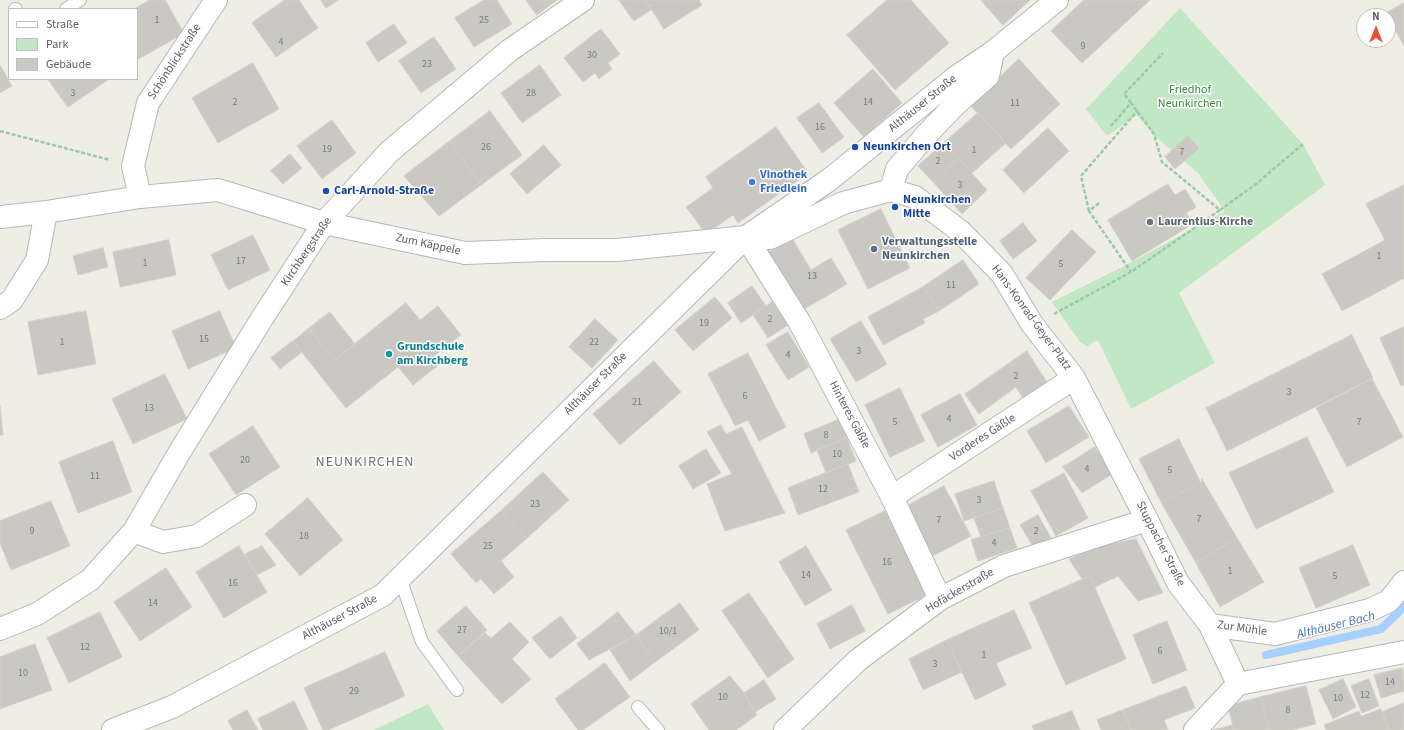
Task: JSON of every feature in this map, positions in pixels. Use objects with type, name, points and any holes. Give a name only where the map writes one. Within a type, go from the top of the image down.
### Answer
[{"type":"street","name":"Schönblickstraße","points":[[140,197],[133,166],[148,103],[216,0]]},
{"type":"street","name":"Kirchbergstraße","points":[[0,629],[37,614],[90,580],[134,531],[183,446],[261,320],[324,224],[389,152],[510,50],[583,0]]},
{"type":"street","name":"Althäuser Straße","points":[[113,730],[179,704],[383,594],[746,237],[829,180],[956,77],[993,52],[1057,0]]},
{"type":"street","points":[[746,237],[770,238],[843,203],[891,190],[897,169],[926,134],[954,106],[988,76],[993,52]]},
{"type":"street","name":"Zum Käppele","points":[[140,197],[218,190],[324,224],[465,253],[545,250],[617,250],[746,237]]},
{"type":"street","name":"Hans-Konrad-Geyer-Platz","points":[[891,190],[915,197],[960,231],[1002,274],[1032,324],[1074,378]]},
{"type":"street","points":[[0,217],[46,212],[140,197]]},
{"type":"street","points":[[0,308],[12,300],[37,260],[46,212]]},
{"type":"street","name":"Hinteres Gäßle","points":[[746,237],[800,323],[892,497],[940,599]]},
{"type":"street","name":"Vorderes Gäßle","points":[[892,497],[1074,378]]},
{"type":"street","name":"Stuppacher Straße","points":[[1074,378],[1148,520],[1178,583],[1210,625],[1238,684]]},
{"type":"street","points":[[134,531],[163,542],[197,536],[245,505]]},
{"type":"street","name":"Hofäckerstraße","points":[[784,730],[858,660],[940,599],[1004,566],[1148,520]]},
{"type":"street","name":"Zur Mühle","points":[[1210,625],[1275,634],[1370,610],[1397,600],[1404,582]]},
{"type":"street","points":[[1195,730],[1238,684],[1404,652]]},
{"type":"lane","points":[[68,8],[80,0]]},
{"type":"lane","points":[[400,578],[422,642],[457,690]]},
{"type":"lane","points":[[638,707],[658,730]]},
{"type":"path","points":[[1163,54],[1124,94],[1138,110],[1154,134],[1162,162],[1220,210]]},
{"type":"path","points":[[1110,127],[1131,103]]},
{"type":"path","points":[[1131,272],[1089,211],[1081,176],[1138,110]]},
{"type":"path","points":[[0,131],[133,166]]},
{"type":"path","points":[[1032,324],[1057,313],[1131,272],[1256,184],[1303,144]]},
{"type":"path","points":[[1089,211],[1099,203]]},
{"type":"green space","name":"Friedhof Neunkirchen","points":[[1180,8],[1303,144],[1325,185],[1179,293],[1215,363],[1131,409],[1098,340],[1087,346],[1080,342],[1052,302],[1134,261],[1225,211],[1198,173],[1155,136],[1137,115],[1107,136],[1086,109]]},
{"type":"green space","points":[[428,704],[444,730],[374,730],[376,729]]},
{"type":"building","points":[[150,0],[165,0],[184,33],[138,59],[138,8],[136,8]]},
{"type":"building","points":[[285,0],[299,0],[318,28],[276,57],[252,23]]},
{"type":"building","points":[[321,0],[338,0],[326,8]]},
{"type":"building","points":[[484,0],[497,0],[512,24],[474,47],[455,18]]},
{"type":"building","points":[[526,0],[557,0],[537,15]]},
{"type":"building","points":[[619,0],[646,0],[652,9],[634,21]]},
{"type":"building","points":[[646,0],[699,0],[702,5],[664,29]]},
{"type":"building","points":[[887,0],[911,0],[949,43],[895,90],[847,35]]},
{"type":"building","points":[[981,0],[1030,0],[1003,25]]},
{"type":"building","points":[[1084,0],[1150,0],[1082,63],[1051,31]]},
{"type":"building","points":[[1404,3],[1404,46],[1396,31],[1395,8]]},
{"type":"building","points":[[394,24],[407,43],[378,62],[366,43]]},
{"type":"building","points":[[601,29],[620,54],[608,63],[612,69],[599,79],[595,73],[583,82],[564,58]]},
{"type":"building","points":[[434,37],[456,69],[421,93],[399,61]]},
{"type":"building","points":[[1019,59],[1060,104],[1011,149],[970,105]]},
{"type":"building","points":[[253,63],[279,109],[218,143],[192,98]]},
{"type":"building","points":[[0,65],[12,86],[0,93]]},
{"type":"building","points":[[540,65],[561,95],[522,123],[501,93]]},
{"type":"building","points":[[873,69],[902,103],[864,137],[834,103]]},
{"type":"building","points":[[49,80],[108,80],[68,107]]},
{"type":"building","points":[[819,103],[844,137],[822,153],[797,118]]},
{"type":"building","points":[[490,111],[522,155],[481,185],[450,141]]},
{"type":"building","points":[[978,113],[1006,143],[972,173],[944,143]]},
{"type":"building","points":[[332,120],[356,153],[322,179],[297,146]]},
{"type":"building","name":"Vinothek Friedlein","points":[[776,127],[808,173],[738,223],[733,215],[706,234],[686,207],[713,188],[706,177]]},
{"type":"building","points":[[1048,128],[1069,151],[1024,193],[1003,170]]},
{"type":"building","points":[[1188,136],[1199,148],[1175,169],[1165,157]]},
{"type":"building","points":[[450,141],[481,185],[439,216],[404,176]]},
{"type":"building","points":[[944,143],[958,158],[933,182],[918,166]]},
{"type":"building","points":[[544,145],[561,165],[527,194],[510,174]]},
{"type":"building","points":[[290,154],[302,168],[283,184],[271,171]]},
{"type":"building","points":[[958,158],[987,190],[962,214],[933,182]]},
{"type":"building","name":"Laurentius-Kirche","points":[[1168,184],[1175,195],[1185,189],[1196,207],[1186,213],[1193,224],[1132,261],[1108,220]]},
{"type":"building","points":[[1404,185],[1404,278],[1342,311],[1322,274],[1385,240],[1366,204]]},
{"type":"building","name":"Verwaltungsstelle Neunkirchen","points":[[881,209],[910,268],[868,289],[838,230]]},
{"type":"building","points":[[1023,223],[1037,241],[1013,259],[1000,241]]},
{"type":"building","points":[[1072,230],[1096,252],[1050,300],[1026,278]]},
{"type":"building","points":[[253,235],[270,270],[228,290],[211,255]]},
{"type":"building","points":[[792,238],[811,270],[831,258],[847,284],[801,311],[767,253]]},
{"type":"building","points":[[169,240],[176,275],[120,287],[113,252]]},
{"type":"building","points":[[103,248],[108,267],[78,275],[73,256]]},
{"type":"building","points":[[963,260],[979,284],[939,311],[923,287]]},
{"type":"building","points":[[752,286],[766,306],[741,323],[728,303]]},
{"type":"building","points":[[923,287],[939,311],[923,319],[925,323],[883,345],[868,317]]},
{"type":"building","points":[[715,297],[732,318],[693,351],[675,330]]},
{"type":"building","points":[[772,302],[788,325],[768,338],[753,315]]},
{"type":"building","name":"Grundschule am Kirchberg","points":[[406,303],[420,320],[438,306],[461,335],[434,356],[440,364],[413,385],[398,367],[346,408],[293,341],[309,328],[334,360]]},
{"type":"building","points":[[86,311],[96,364],[38,375],[28,322]]},
{"type":"building","points":[[220,311],[236,348],[188,369],[172,331]]},
{"type":"building","points":[[330,312],[355,344],[334,360],[309,328]]},
{"type":"building","points":[[595,319],[618,340],[592,368],[569,347]]},
{"type":"building","points":[[861,321],[887,364],[856,382],[830,339]]},
{"type":"building","points":[[1404,327],[1404,385],[1401,386],[1380,338]]},
{"type":"building","points":[[788,332],[809,367],[788,380],[766,345]]},
{"type":"building","points":[[1352,335],[1373,378],[1227,451],[1206,408]]},
{"type":"building","points":[[293,341],[302,352],[280,369],[271,358]]},
{"type":"building","points":[[1027,351],[1050,387],[1026,403],[1016,387],[979,414],[965,394]]},
{"type":"building","points":[[748,353],[786,427],[759,441],[748,420],[735,426],[708,374]]},
{"type":"building","points":[[654,361],[681,392],[620,445],[593,414]]},
{"type":"building","points":[[165,374],[187,419],[133,444],[112,399]]},
{"type":"building","points":[[1372,379],[1403,437],[1347,467],[1316,408]]},
{"type":"building","points":[[900,388],[925,441],[890,457],[865,405]]},
{"type":"building","points":[[960,394],[977,425],[938,447],[921,415]]},
{"type":"building","points":[[0,406],[3,435],[0,435]]},
{"type":"building","points":[[1069,406],[1089,437],[1046,463],[1027,431]]},
{"type":"building","points":[[840,419],[847,438],[811,453],[804,434]]},
{"type":"building","points":[[721,425],[726,434],[742,427],[785,513],[725,531],[707,484],[732,474],[707,432]]},
{"type":"building","points":[[253,426],[280,467],[236,495],[209,454]]},
{"type":"building","points":[[1307,437],[1334,492],[1256,529],[1229,473]]},
{"type":"building","points":[[847,438],[856,461],[826,473],[817,450]]},
{"type":"building","points":[[1179,439],[1201,483],[1161,502],[1139,459]]},
{"type":"building","points":[[113,441],[132,492],[78,513],[59,462]]},
{"type":"building","points":[[1095,447],[1112,474],[1082,493],[1063,467]]},
{"type":"building","points":[[706,449],[721,473],[693,489],[679,466]]},
{"type":"building","points":[[848,464],[859,492],[798,515],[788,488]]},
{"type":"building","points":[[543,472],[569,500],[526,539],[501,511]]},
{"type":"building","points":[[1064,473],[1088,518],[1056,536],[1031,491]]},
{"type":"building","points":[[1202,479],[1237,538],[1196,563],[1161,502],[1201,483]]},
{"type":"building","points":[[994,481],[1003,508],[964,521],[955,494]]},
{"type":"building","points":[[944,486],[971,536],[933,556],[907,506]]},
{"type":"building","points":[[308,498],[343,540],[300,576],[265,534]]},
{"type":"building","points":[[51,501],[70,546],[11,570],[0,543],[0,521]]},
{"type":"building","points":[[1003,508],[1010,528],[981,537],[974,518]]},
{"type":"building","points":[[501,511],[526,539],[501,561],[514,577],[494,594],[481,579],[476,583],[451,554]]},
{"type":"building","points":[[885,511],[927,595],[888,614],[846,530]]},
{"type":"building","points":[[1038,515],[1051,538],[1034,548],[1020,525]]},
{"type":"building","points":[[1010,528],[1017,548],[978,561],[971,540]]},
{"type":"building","points":[[1237,538],[1264,582],[1220,607],[1196,563]]},
{"type":"building","points":[[1136,539],[1163,593],[1138,601],[1118,576],[1095,587],[1090,576],[1082,579],[1069,559],[1100,546]]},
{"type":"building","points":[[1353,545],[1370,585],[1316,608],[1299,568]]},
{"type":"building","points":[[239,546],[267,592],[224,618],[196,572]]},
{"type":"building","points":[[262,546],[276,565],[257,575],[245,554]]},
{"type":"building","points":[[806,546],[832,590],[805,606],[779,562]]},
{"type":"building","points":[[166,568],[192,607],[140,641],[114,602]]},
{"type":"building","points":[[1090,576],[1126,659],[1066,685],[1029,603]]},
{"type":"building","points":[[749,593],[794,659],[768,678],[722,611]]},
{"type":"building","points":[[680,603],[699,630],[655,662],[636,635]]},
{"type":"building","points":[[852,605],[865,631],[830,649],[817,624]]},
{"type":"building","points":[[466,606],[487,630],[458,656],[437,631]]},
{"type":"building","points":[[1014,610],[1032,648],[996,663],[1006,685],[975,700],[947,640]]},
{"type":"building","points":[[100,612],[122,657],[69,683],[47,638]]},
{"type":"building","points":[[618,612],[636,635],[589,660],[577,644]]},
{"type":"building","points":[[561,616],[577,638],[550,659],[532,638]]},
{"type":"building","points":[[1167,621],[1187,670],[1153,684],[1133,635]]},
{"type":"building","points":[[510,622],[529,642],[512,659],[531,679],[502,704],[458,656],[485,633],[491,638]]},
{"type":"building","points":[[636,635],[655,662],[630,681],[610,650]]},
{"type":"building","points":[[947,640],[962,672],[923,690],[909,659]]},
{"type":"building","points":[[35,644],[52,690],[0,709],[0,657]]},
{"type":"building","points":[[385,652],[405,696],[328,730],[323,730],[304,688]]},
{"type":"building","points":[[605,663],[630,697],[583,730],[578,730],[555,699]]},
{"type":"building","points":[[1403,668],[1404,691],[1381,698],[1374,675]]},
{"type":"building","points":[[730,676],[744,693],[757,715],[736,730],[709,730],[691,704]]},
{"type":"building","points":[[1343,679],[1356,707],[1333,719],[1319,690]]},
{"type":"building","points":[[1369,679],[1379,706],[1362,713],[1351,686]]},
{"type":"building","points":[[764,680],[776,699],[755,712],[744,693]]},
{"type":"building","points":[[1186,686],[1195,708],[1164,720],[1168,730],[1131,730],[1123,710]]},
{"type":"building","points":[[1306,686],[1316,724],[1292,730],[1269,730],[1261,697]]},
{"type":"building","points":[[1261,697],[1269,730],[1234,730],[1228,706]]},
{"type":"building","points":[[294,701],[308,730],[263,730],[258,719]]},
{"type":"building","points":[[1404,703],[1404,730],[1389,730],[1382,712]]},
{"type":"building","points":[[1381,709],[1389,730],[1326,730],[1324,725],[1359,711],[1361,716]]},
{"type":"building","points":[[247,710],[258,730],[233,730],[228,721]]},
{"type":"building","points":[[1123,710],[1131,730],[1101,730],[1097,720]]},
{"type":"building","points":[[1072,711],[1080,730],[1034,730],[1032,726]]},
{"type":"building","points":[[1233,725],[1234,730],[1213,730]]},
{"type":"waterway","name":"Althäuser Bach","points":[[1266,655],[1381,629],[1404,607]]},
{"type":"place","name":"Neunkirchen Ort","points":[[855,147]]},
{"type":"place","name":"Vinothek Friedlein","points":[[752,182]]},
{"type":"place","name":"Carl-Arnold-Straße","points":[[326,191]]},
{"type":"place","name":"Neunkirchen Mitte","points":[[895,207]]},
{"type":"place","name":"Laurentius-Kirche","points":[[1150,222]]},
{"type":"place","name":"Verwaltungsstelle Neunkirchen","points":[[874,249]]},
{"type":"place","name":"Grundschule am Kirchberg","points":[[389,354]]},
{"type":"district","name":"NEUNKIRCHEN","points":[[365,463]]}]
